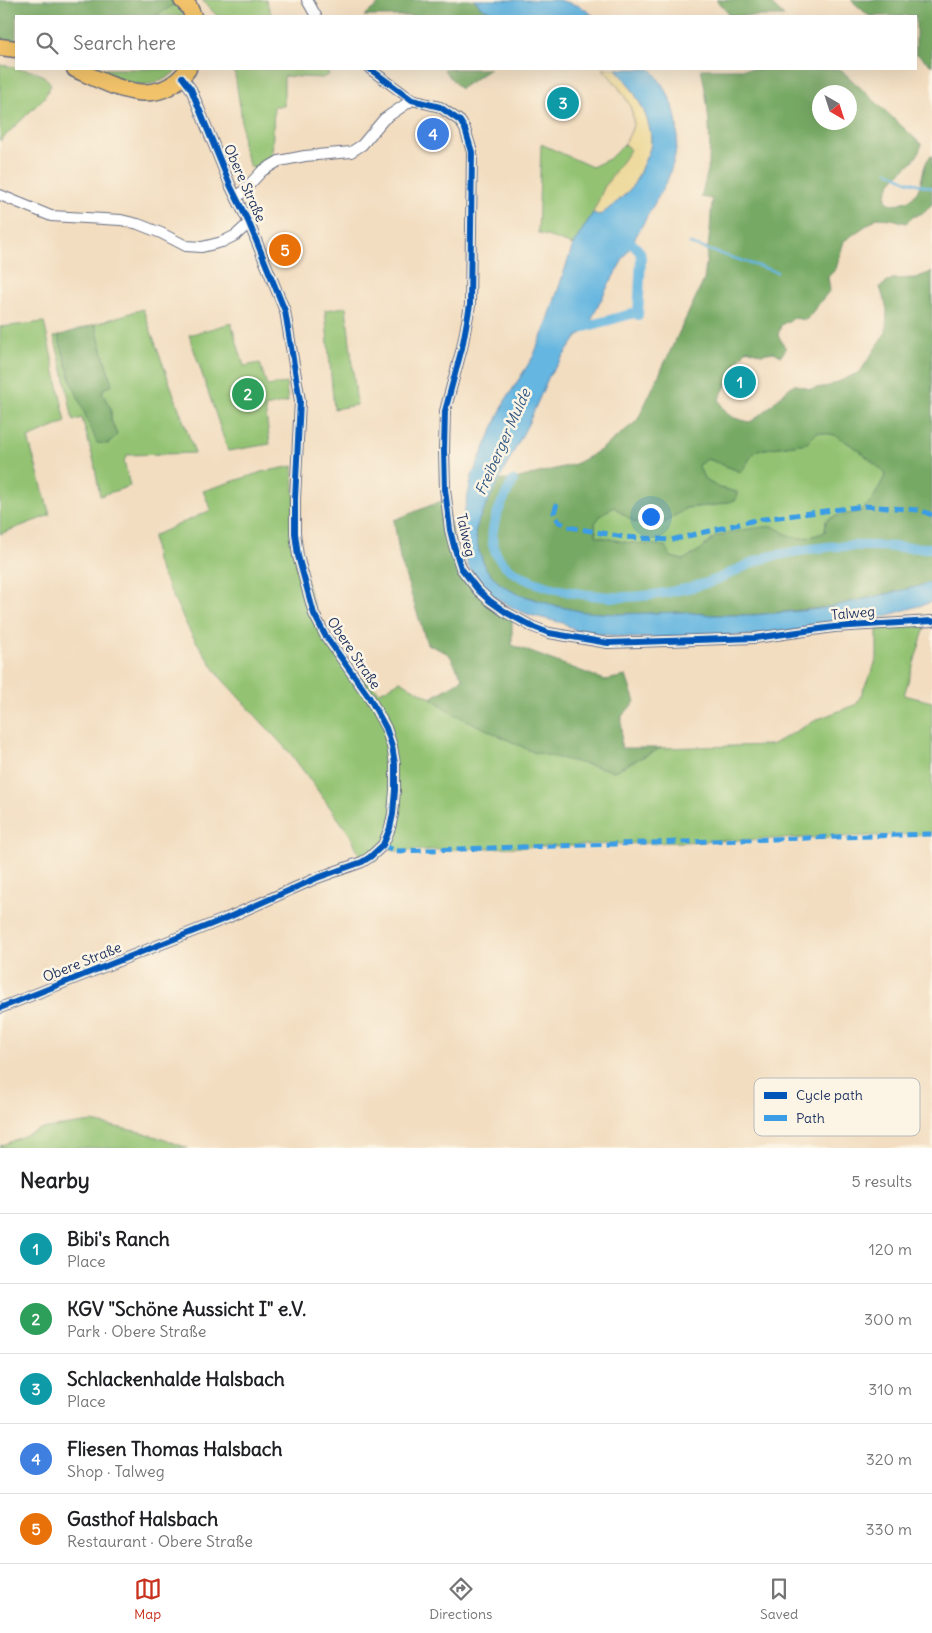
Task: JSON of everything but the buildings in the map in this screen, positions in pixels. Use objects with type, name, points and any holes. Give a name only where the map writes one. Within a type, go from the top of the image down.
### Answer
[{"type":"main road","points":[[182,0],[189,7],[193,15]]},
{"type":"main road","points":[[0,47],[15,49]]},
{"type":"main road","points":[[77,70],[122,89],[149,93],[162,91],[185,73]]},
{"type":"street","points":[[307,0],[315,15]]},
{"type":"street","name":"Talweg","points":[[371,70],[412,100],[440,107],[460,121],[465,129],[472,152],[470,304],[462,348],[445,411],[444,450],[445,489],[450,530],[461,568],[478,590],[501,609],[531,626],[549,633],[608,642],[755,638],[834,627],[932,621]]},
{"type":"street","name":"Obere Straße","points":[[0,1008],[227,918],[317,878],[362,862],[370,858],[383,845],[390,828],[396,790],[395,764],[386,728],[369,697],[324,635],[314,614],[298,556],[295,533],[295,500],[300,401],[285,311],[185,73]]},
{"type":"street","points":[[237,198],[262,171],[279,160],[351,152],[362,145],[384,119],[412,100]]},
{"type":"street","points":[[0,195],[51,216],[105,218],[138,224],[186,246],[202,247],[222,242],[236,235],[249,223]]},
{"type":"green space","points":[[0,0],[174,0],[177,3],[157,15],[15,15],[15,44],[0,42]]},
{"type":"green space","points":[[202,0],[266,0],[272,15],[216,15]]},
{"type":"green space","points":[[384,0],[475,0],[481,7],[498,15],[365,15]]},
{"type":"green space","points":[[716,0],[767,0],[783,15],[728,15]]},
{"type":"green space","points":[[851,0],[932,0],[932,66],[917,54],[917,15],[868,15]]},
{"type":"green space","points":[[177,3],[183,15],[157,15]]},
{"type":"green space","points":[[0,65],[15,67],[15,70],[36,72],[45,77],[51,85],[44,98],[0,141]]},
{"type":"green space","points":[[96,70],[177,70],[168,77],[147,84],[137,84]]},
{"type":"green space","points":[[234,70],[326,70],[329,75],[322,78],[284,76],[284,106],[274,106],[272,159],[256,168],[250,167],[243,147],[241,113]]},
{"type":"green space","points":[[444,70],[488,70],[460,89]]},
{"type":"green space","points":[[701,70],[841,70],[922,145],[917,156],[888,187],[886,201],[894,205],[909,200],[914,196],[918,190],[925,165],[932,155],[932,204],[925,212],[913,217],[906,223],[892,219],[877,218],[844,241],[836,269],[828,277],[830,290],[806,320],[794,318],[781,325],[778,335],[786,349],[781,356],[774,352],[761,354],[747,349],[738,361],[719,399],[724,410],[730,416],[750,422],[762,414],[794,384],[810,389],[829,386],[860,372],[886,332],[887,309],[880,287],[892,279],[915,278],[932,272],[932,582],[830,607],[753,615],[712,615],[684,612],[619,614],[584,612],[556,606],[515,593],[499,583],[486,569],[479,552],[475,531],[499,480],[511,480],[575,464],[599,451],[637,421],[704,280],[712,199],[701,197],[708,170],[710,146],[709,120]],"holes":[[[818,432],[835,435],[859,450],[886,474],[875,496],[857,512],[834,517],[826,521],[825,532],[810,537],[798,538],[786,534],[773,526],[740,530],[715,537],[700,550],[683,560],[671,557],[665,546],[624,542],[596,536],[595,523],[602,514],[614,507],[634,522],[648,527],[666,522],[686,508],[717,505],[736,500],[737,492],[720,488],[705,480],[698,465],[708,459],[741,472],[758,450],[807,443]]]},
{"type":"green space","points":[[541,144],[592,167],[609,159],[625,144],[630,150],[605,186],[593,213],[573,245],[538,233]]},
{"type":"green space","points":[[346,307],[357,405],[334,409],[325,310]]},
{"type":"green space","points":[[143,309],[195,453],[127,455],[124,461],[130,486],[100,496],[94,462],[82,418],[73,421],[64,374],[54,337],[58,336],[72,383],[117,435],[111,420],[111,409],[102,393],[104,388],[112,385],[95,324]]},
{"type":"green space","points":[[44,322],[66,422],[28,438],[50,515],[0,534],[0,327]]},
{"type":"green space","points":[[231,323],[244,366],[260,363],[267,386],[286,383],[288,402],[265,407],[270,444],[228,451],[189,335]]},
{"type":"green space","points":[[95,324],[112,386],[104,388],[102,393],[111,409],[111,420],[117,435],[108,444],[97,443],[72,383],[58,336]]},
{"type":"green space","points":[[818,432],[835,435],[859,450],[886,474],[875,496],[867,505],[857,512],[834,517],[826,521],[825,532],[811,537],[799,538],[773,526],[715,537],[700,550],[683,560],[624,542],[596,536],[595,523],[602,514],[614,507],[622,514],[666,522],[686,508],[717,505],[737,492],[720,488],[705,480],[698,465],[708,459],[741,472],[758,450],[807,443]]},
{"type":"green space","points":[[293,466],[297,551],[320,626],[349,668],[380,692],[400,681],[431,698],[452,713],[614,771],[661,748],[771,745],[818,719],[857,704],[877,659],[877,623],[927,621],[904,695],[932,702],[932,834],[396,851],[383,845],[362,862],[351,836],[291,754],[220,677],[190,632],[156,561],[153,536],[211,510],[203,491],[262,472]]},
{"type":"green space","points":[[444,500],[461,568],[515,618],[512,623],[512,645],[605,680],[626,676],[635,702],[622,716],[621,748],[661,748],[614,771],[533,752],[452,713],[431,698],[463,679],[449,654],[427,644],[400,559],[394,520]]},
{"type":"green space","points":[[92,1122],[145,1133],[188,1148],[0,1148],[0,1146],[40,1129]]},
{"type":"sand","points":[[604,70],[617,70],[634,93],[645,113],[651,142],[648,154],[633,186],[617,202],[598,215],[593,213],[605,186],[630,150],[625,144],[632,130],[633,118],[628,102],[619,87]]},
{"type":"water","points":[[475,0],[558,0],[580,6],[593,15],[498,15],[481,7]]},
{"type":"water","name":"Freiberger Mulde","points":[[617,70],[652,70],[669,96],[677,122],[676,150],[672,165],[667,181],[608,286],[586,330],[577,337],[549,376],[529,422],[480,517],[475,532],[479,552],[486,569],[499,583],[515,593],[556,606],[584,612],[619,614],[684,612],[712,615],[753,615],[811,610],[932,582],[932,602],[868,621],[765,635],[633,638],[577,631],[563,623],[530,615],[515,609],[488,593],[468,566],[460,532],[472,476],[505,401],[533,357],[547,323],[573,245],[593,213],[602,214],[621,199],[631,188],[650,148],[650,133],[645,113],[628,84]]},
{"type":"waterway","points":[[888,171],[907,181],[932,188]]},
{"type":"waterway","points":[[624,235],[640,252],[638,315]]},
{"type":"waterway","points":[[690,244],[777,272]]},
{"type":"waterway","points":[[574,330],[638,312]]},
{"type":"waterway","points":[[513,481],[498,511],[493,529],[493,545],[499,559],[510,570],[525,579],[579,594],[621,597],[670,592],[711,582],[770,557],[803,550],[837,546],[932,548]]},
{"type":"marked path","points":[[557,504],[554,513],[559,522],[569,527],[624,537],[671,540],[756,520],[864,506],[920,510],[932,515]]},
{"type":"marked path","points":[[383,845],[396,851],[932,834]]},
{"type":"cycle path","points":[[371,70],[412,100],[440,107],[460,121],[465,129],[472,152],[470,305],[462,348],[445,411],[444,450],[445,489],[450,530],[461,568],[478,590],[507,613],[531,626],[549,633],[608,643],[755,638],[834,627],[932,621]]},
{"type":"cycle path","points":[[0,1008],[227,918],[317,878],[362,862],[383,845],[393,814],[395,764],[386,728],[369,697],[325,635],[314,614],[298,556],[295,533],[295,499],[300,401],[285,311],[191,89],[182,77]]},
{"type":"place","name":"Schlackenhalde Halsbach","points":[[563,103]]},
{"type":"place","name":"Fliesen Thomas Halsbach","points":[[433,134]]},
{"type":"place","name":"Gasthof Halsbach","points":[[285,250]]},
{"type":"place","name":"Bibi's Ranch","points":[[740,382]]},
{"type":"place","name":"KGV \"Schöne Aussicht I\" e.V.","points":[[248,394]]}]
